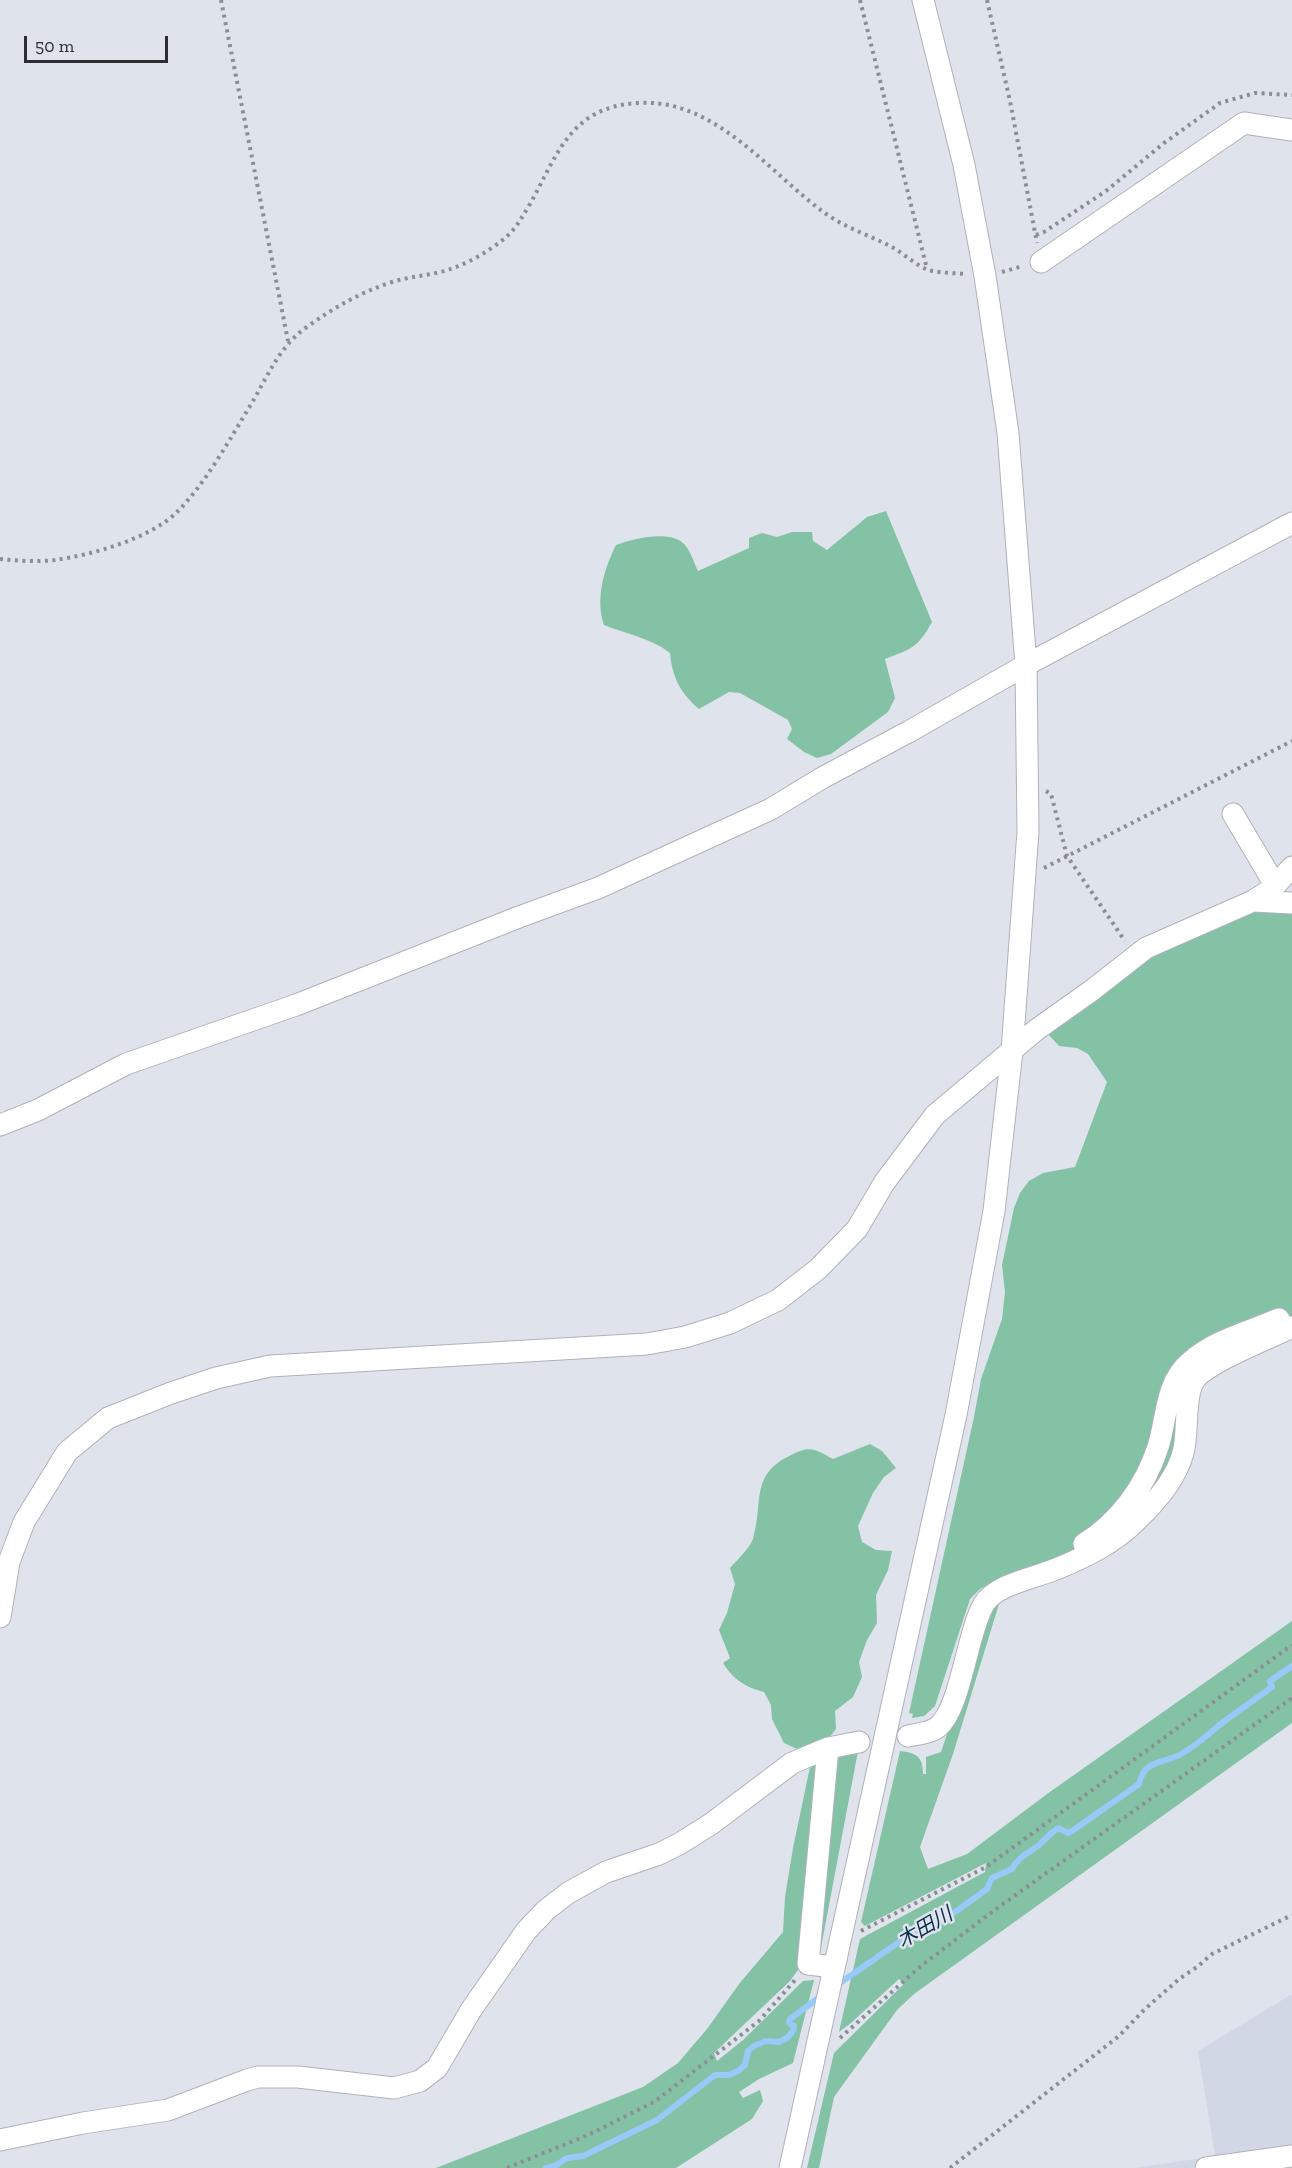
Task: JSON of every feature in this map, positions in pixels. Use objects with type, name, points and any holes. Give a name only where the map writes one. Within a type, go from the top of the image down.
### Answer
[{"type":"street","points":[[790,2168],[956,1415],[994,1211],[1012,1051],[1028,831],[1026,665],[1008,433],[985,276],[964,165],[923,0]]},
{"type":"street","points":[[1041,262],[1244,123],[1292,130]]},
{"type":"street","points":[[0,1125],[38,1110],[126,1064],[296,1005],[598,888],[771,809],[822,778],[1026,665],[1292,523]]},
{"type":"street","points":[[1233,814],[1275,885]]},
{"type":"street","points":[[0,1617],[9,1562],[24,1522],[67,1452],[108,1418],[205,1382],[270,1366],[647,1344],[730,1323],[778,1299],[818,1269],[857,1229],[884,1183],[935,1115],[1036,1030],[1146,948],[1253,902],[1275,885],[1292,867]]},
{"type":"street","points":[[1253,902],[1292,903]]},
{"type":"street","points":[[1012,1585],[1017,1571],[1025,1566],[1077,1548],[1101,1533],[1121,1514],[1142,1484],[1158,1448],[1172,1385],[1187,1364],[1226,1340],[1292,1312]]},
{"type":"street","points":[[908,1736],[936,1729],[950,1712],[984,1604],[993,1595],[1012,1585],[1055,1570],[1117,1539],[1160,1497],[1183,1454],[1189,1397],[1197,1377],[1216,1364],[1292,1326]]},
{"type":"street","points":[[0,2140],[83,2122],[168,2110],[247,2080],[258,2078],[298,2077],[394,2088],[420,2081],[437,2068],[471,2010],[526,1931],[546,1910],[568,1893],[617,1868],[659,1854],[679,1844],[711,1824],[792,1763],[828,1748],[859,1742]]},
{"type":"street","points":[[828,1748],[808,1964],[834,1967]]},
{"type":"street","points":[[1206,2168],[1292,2156]]},
{"type":"path","points":[[221,0],[289,342]]},
{"type":"path","points":[[860,0],[927,269]]},
{"type":"path","points":[[0,559],[53,560],[75,556],[143,534],[169,519],[179,511],[201,483],[289,342],[334,307],[351,298],[396,281],[445,271],[493,248],[507,237],[520,221],[573,128],[606,110],[640,102],[679,107],[699,114],[728,133],[825,214],[892,247],[927,269],[985,276],[1041,262],[1008,90],[987,0]]},
{"type":"path","points":[[1036,235],[1106,191],[1164,143],[1220,103],[1255,93],[1292,95]]},
{"type":"path","points":[[1024,873],[1038,871],[1292,741]]},
{"type":"path","points":[[1027,790],[1046,791],[1051,794],[1067,856],[1135,956]]},
{"type":"path","points":[[876,1925],[986,1867],[1292,1645]]},
{"type":"path","points":[[854,2025],[921,1965],[996,1909],[1292,1698]]},
{"type":"path","points":[[950,2168],[1119,2036],[1179,1979],[1212,1954],[1292,1915]]},
{"type":"path","points":[[507,2168],[588,2135],[654,2102],[759,2021],[796,1980]]},
{"type":"shaded area","points":[[1292,1994],[1292,2168],[1136,2168],[1215,2156],[1198,2051]]},
{"type":"green space","points":[[886,511],[932,622],[913,647],[885,659],[895,698],[888,712],[831,754],[817,758],[804,752],[787,739],[792,729],[788,720],[740,693],[729,692],[699,709],[678,684],[670,653],[647,640],[604,625],[600,605],[602,584],[616,545],[652,537],[671,537],[685,545],[698,571],[749,548],[749,538],[762,533],[777,537],[792,532],[812,532],[813,541],[827,550],[867,517]]},
{"type":"green space","points":[[1292,906],[1292,1329],[1208,1355],[1175,1465],[1124,1543],[1009,1574],[980,1589],[970,1599],[935,1706],[924,1716],[912,1718],[913,1714],[909,1713],[981,1379],[1002,1319],[1005,1292],[1002,1265],[1014,1208],[1020,1193],[1029,1181],[1043,1173],[1075,1167],[1107,1082],[1088,1054],[1077,1048],[1059,1046],[1047,1033],[1131,961],[1254,908]]},
{"type":"green space","points":[[870,1444],[882,1451],[896,1468],[884,1477],[873,1493],[858,1526],[862,1542],[876,1550],[892,1551],[888,1570],[876,1595],[877,1623],[867,1640],[859,1662],[862,1677],[853,1697],[835,1711],[836,1729],[829,1738],[808,1748],[797,1749],[784,1743],[772,1719],[771,1705],[764,1692],[740,1682],[723,1663],[730,1658],[719,1630],[727,1613],[735,1584],[730,1568],[753,1539],[763,1481],[778,1463],[803,1450],[817,1451],[833,1459]]},
{"type":"green space","points":[[1009,1592],[999,1604],[953,1754],[920,1847],[928,1869],[967,1854],[1047,1794],[1292,1621],[1292,1723],[914,1994],[897,2010],[834,2097],[819,2168],[807,2168],[834,2053],[904,1984],[899,1979],[839,2032],[860,1939],[985,1872],[986,1863],[865,1926],[861,1922],[900,1751],[918,1756],[922,1763],[923,1774],[926,1774],[926,1757],[941,1752],[987,1614]]},
{"type":"green space","points":[[858,1751],[820,1953],[815,1952],[836,1761],[841,1756]]},
{"type":"green space","points":[[821,1758],[801,1966],[790,1981],[714,2053],[717,2061],[743,2040],[803,1981],[814,1980],[793,2063],[759,2079],[739,2092],[743,2098],[760,2090],[763,2101],[752,2119],[676,2168],[436,2168],[643,2087],[678,2063],[707,2029],[739,1984],[783,1932],[785,1897],[793,1848],[811,1762]]},
{"type":"waterway","name":"木田川","points":[[837,1985],[918,1929],[932,1925],[958,1910],[987,1889],[992,1878],[1012,1869],[1021,1858],[1058,1828],[1068,1833],[1072,1831],[1139,1784],[1148,1767],[1177,1756],[1190,1748],[1272,1687],[1270,1681],[1292,1666]]},
{"type":"waterway","name":"木田川","points":[[546,2168],[555,2166],[567,2158],[583,2156],[657,2120],[715,2075],[729,2075],[738,2071],[745,2065],[748,2051],[754,2046],[766,2041],[779,2042],[787,2038],[794,2026],[789,2023],[790,2019],[821,1996]]}]
